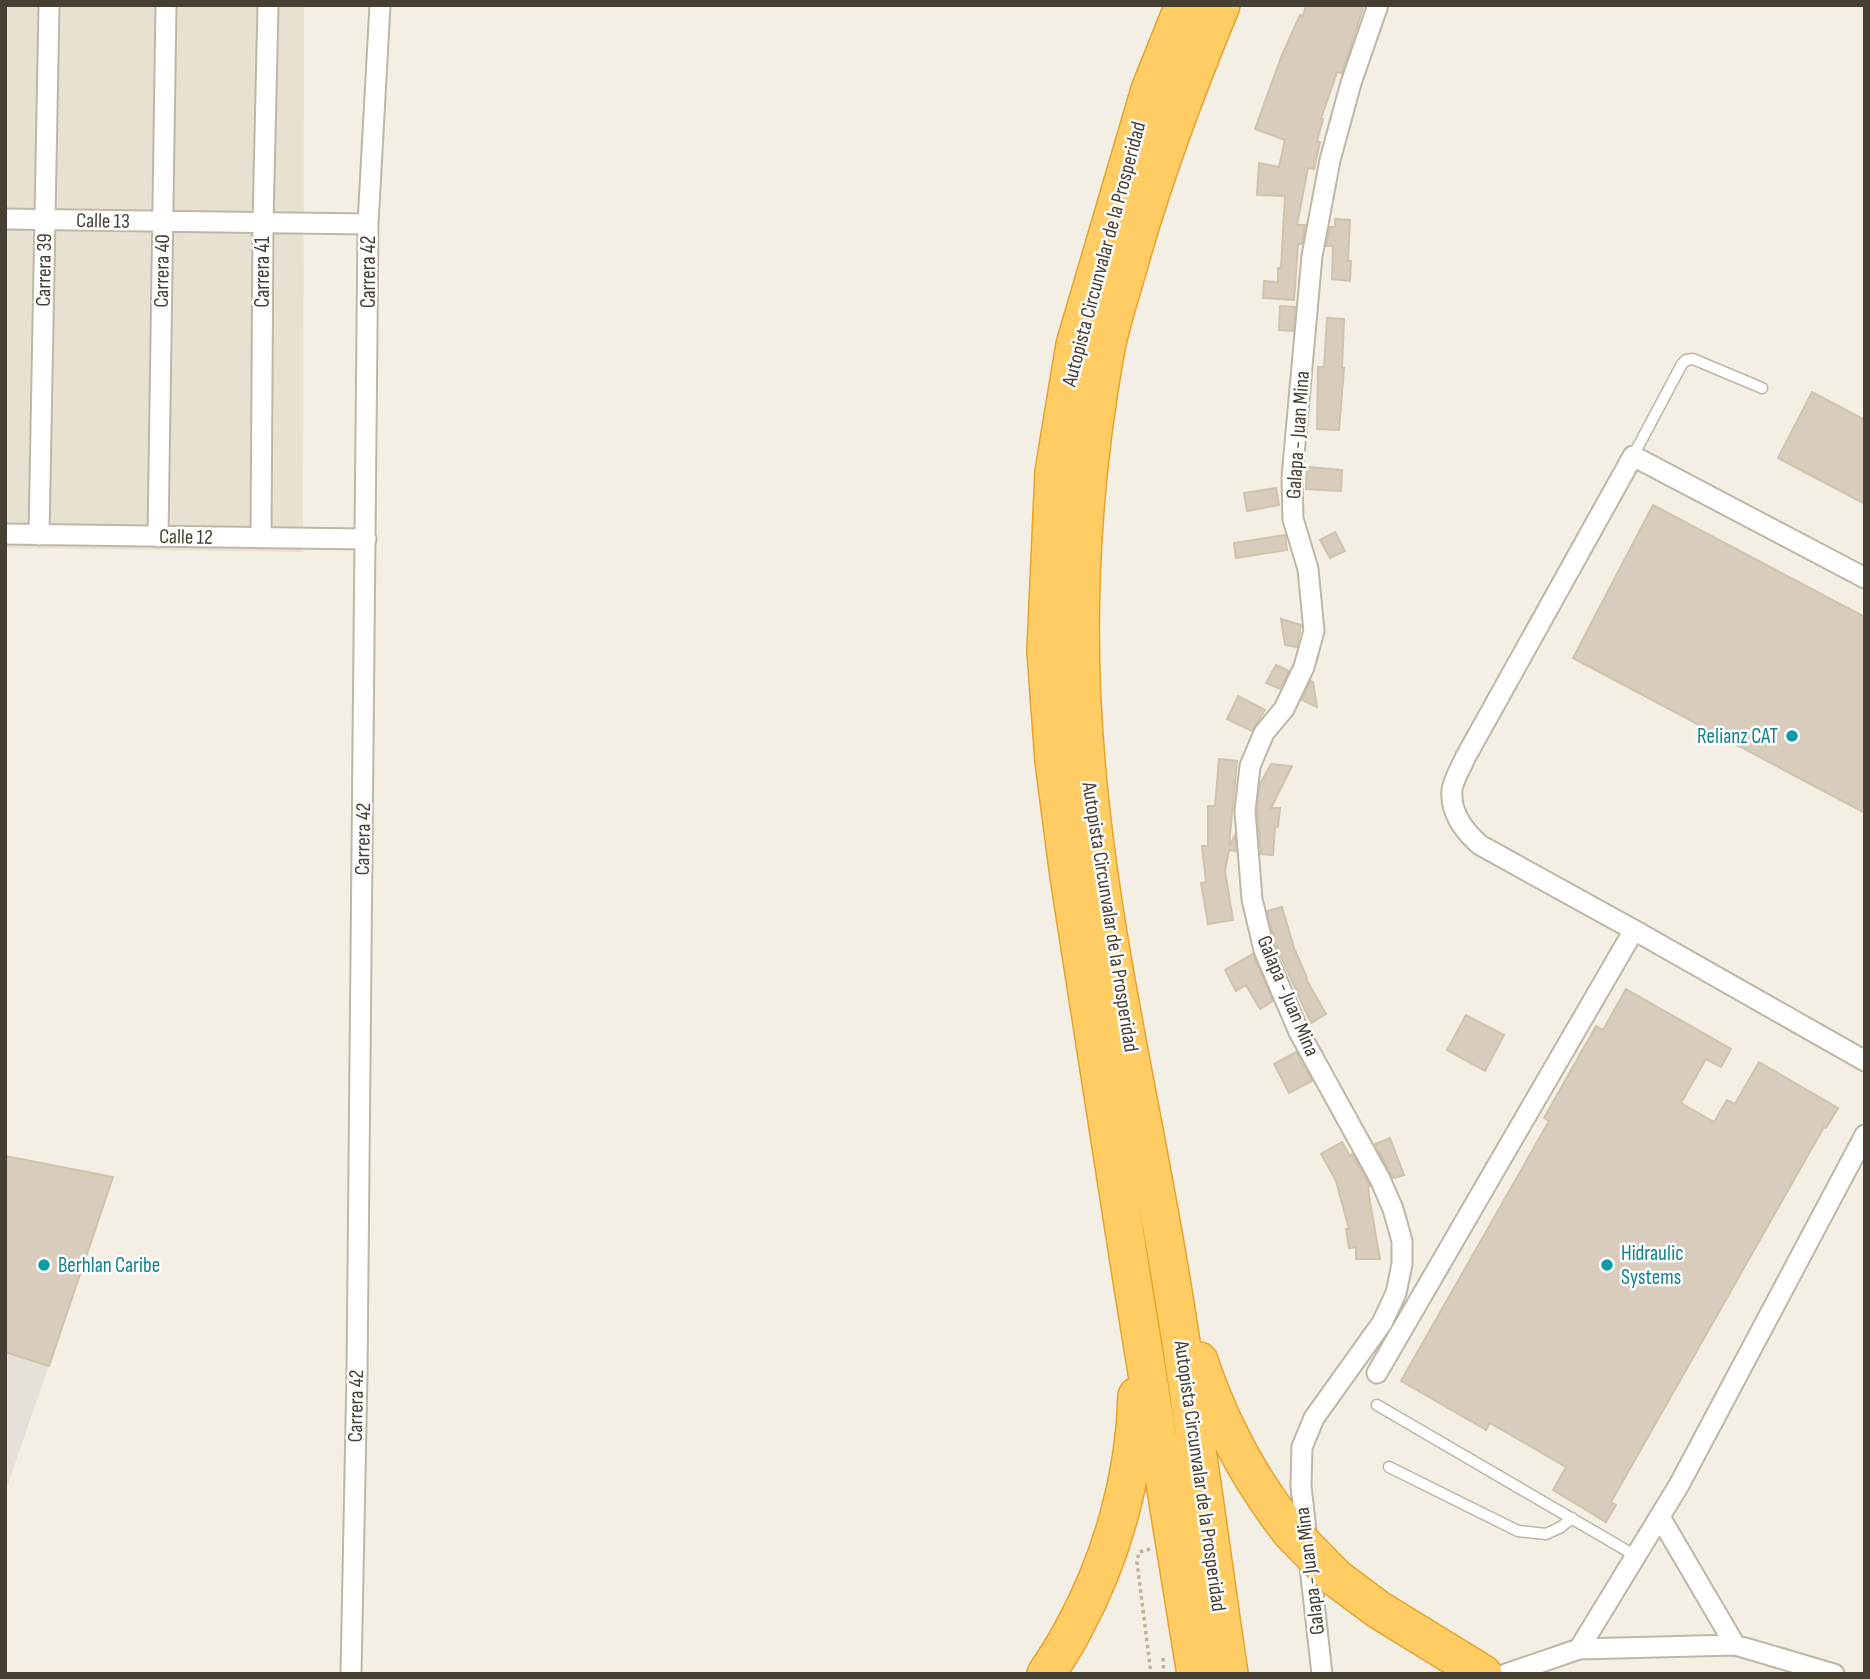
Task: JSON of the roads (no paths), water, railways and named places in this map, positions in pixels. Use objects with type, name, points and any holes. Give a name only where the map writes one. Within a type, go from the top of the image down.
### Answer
[{"type":"highway","name":"Autopista Circunvalar de la Prosperidad","points":[[1184,5],[1150,90],[1075,345],[1054,472],[1046,652],[1054,761],[1069,876],[1196,1674]]},
{"type":"highway","name":"Autopista Circunvalar de la Prosperidad","points":[[1221,5],[1182,98],[1139,228],[1105,349],[1088,472],[1082,557],[1080,650],[1086,762],[1099,875],[1170,1271],[1229,1674]]},
{"type":"highway","points":[[1170,1271],[1210,1393],[1230,1437],[1252,1478],[1291,1531],[1336,1578],[1379,1610],[1483,1674]]},
{"type":"highway","points":[[1046,1674],[1075,1628],[1104,1562],[1124,1494],[1136,1423],[1139,1352],[1132,1280]]},
{"type":"street","name":"Carrera 39","points":[[39,535],[49,5]]},
{"type":"street","name":"Carrera 40","points":[[158,537],[166,5]]},
{"type":"street","name":"Carrera 41","points":[[261,538],[263,223],[268,5]]},
{"type":"street","name":"Carrera 42","points":[[351,1674],[357,1387],[368,224],[380,5]]},
{"type":"street","name":"Galapa - Juan Mina","points":[[1322,1674],[1301,1486],[1303,1447],[1314,1418],[1382,1323],[1396,1293],[1402,1264],[1402,1241],[1394,1209],[1380,1179],[1299,1032],[1264,950],[1252,899],[1244,811],[1250,766],[1264,733],[1284,709],[1304,667],[1314,631],[1308,569],[1293,519],[1292,477],[1312,256],[1330,160],[1351,83],[1378,5]]},
{"type":"street","name":"Calle 13","points":[[5,219],[368,224]]},
{"type":"street","points":[[1865,578],[1633,456],[1465,758],[1452,789],[1454,812],[1466,833],[1480,845],[1865,1061]]},
{"type":"street","name":"Calle 12","points":[[5,534],[366,539]]},
{"type":"street","points":[[1377,1373],[1634,930]]},
{"type":"street","points":[[1579,1649],[1679,1485],[1865,1135]]},
{"type":"street","points":[[1660,1517],[1735,1645]]},
{"type":"street","points":[[1506,1674],[1579,1649],[1735,1645],[1834,1674]]},
{"type":"lane","points":[[1633,456],[1686,360],[1693,359],[1762,388]]},
{"type":"lane","points":[[1377,1405],[1636,1556]]},
{"type":"lane","points":[[1389,1467],[1518,1531],[1546,1534],[1572,1518]]},
{"type":"place","name":"Relianz CAT","points":[[1792,736]]},
{"type":"place","name":"Berhlan Caribe","points":[[44,1265]]},
{"type":"place","name":"Hidraulic Systems","points":[[1607,1265]]}]
